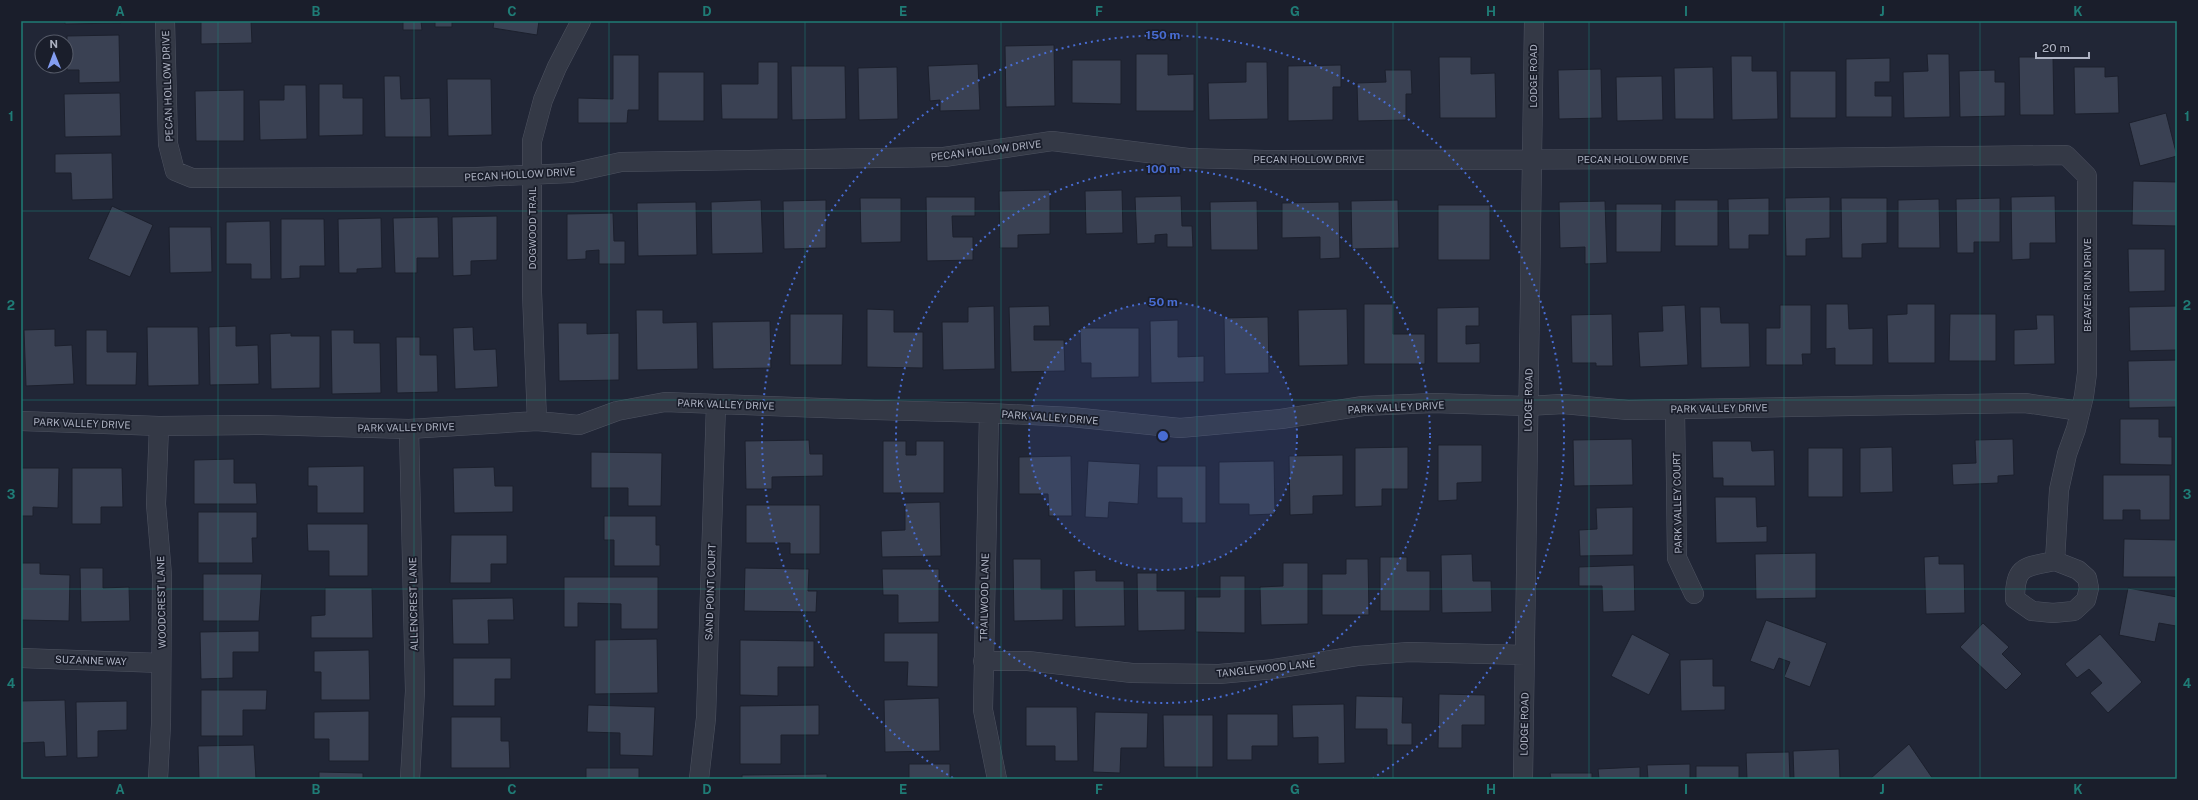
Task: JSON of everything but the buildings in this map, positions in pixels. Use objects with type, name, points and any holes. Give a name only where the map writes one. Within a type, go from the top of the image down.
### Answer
[{"type":"street","name":"PECAN HOLLOW DRIVE","points":[[165,21],[168,144],[175,170],[192,178],[469,177],[532,175],[571,173],[621,162],[944,157],[1052,141],[1188,158],[1265,160],[1533,158],[1704,159],[1926,156]]},
{"type":"street","name":"DOGWOOD TRAIL","points":[[537,421],[532,292],[532,141],[543,100],[557,67],[581,21]]},
{"type":"street","name":"LODGE ROAD","points":[[1523,779],[1534,21]]},
{"type":"street","name":"BEAVER RUN DRIVE","points":[[1926,156],[2066,155],[2087,176],[2087,373],[2080,411],[2066,454],[2059,490],[2055,560]]},
{"type":"street","name":"PARK VALLEY DRIVE","points":[[21,421],[159,426],[262,425],[409,429],[537,421],[579,425],[617,411],[665,402],[989,413],[1070,418],[1180,428],[1281,419],[1364,406],[1433,403],[1528,406],[1563,404],[1628,410],[2025,404],[2080,411]]},
{"type":"street","name":"SAND POINT COURT","points":[[699,779],[706,718],[716,404]]},
{"type":"street","name":"PARK VALLEY COURT","points":[[1675,409],[1678,558],[1694,594]]},
{"type":"street","name":"TRAILWOOD LANE","points":[[989,413],[983,710],[997,779]]},
{"type":"street","name":"WOODCREST LANE","points":[[158,779],[162,575],[156,504],[159,426]]},
{"type":"street","name":"ALLENCREST LANE","points":[[409,429],[415,691],[410,779]]},
{"type":"street","name":"TANGLEWOOD LANE","points":[[983,661],[1028,661],[1132,673],[1219,674],[1274,669],[1357,656],[1408,652],[1525,655]]},
{"type":"street","name":"SUZANNE WAY","points":[[21,658],[161,663]]}]
